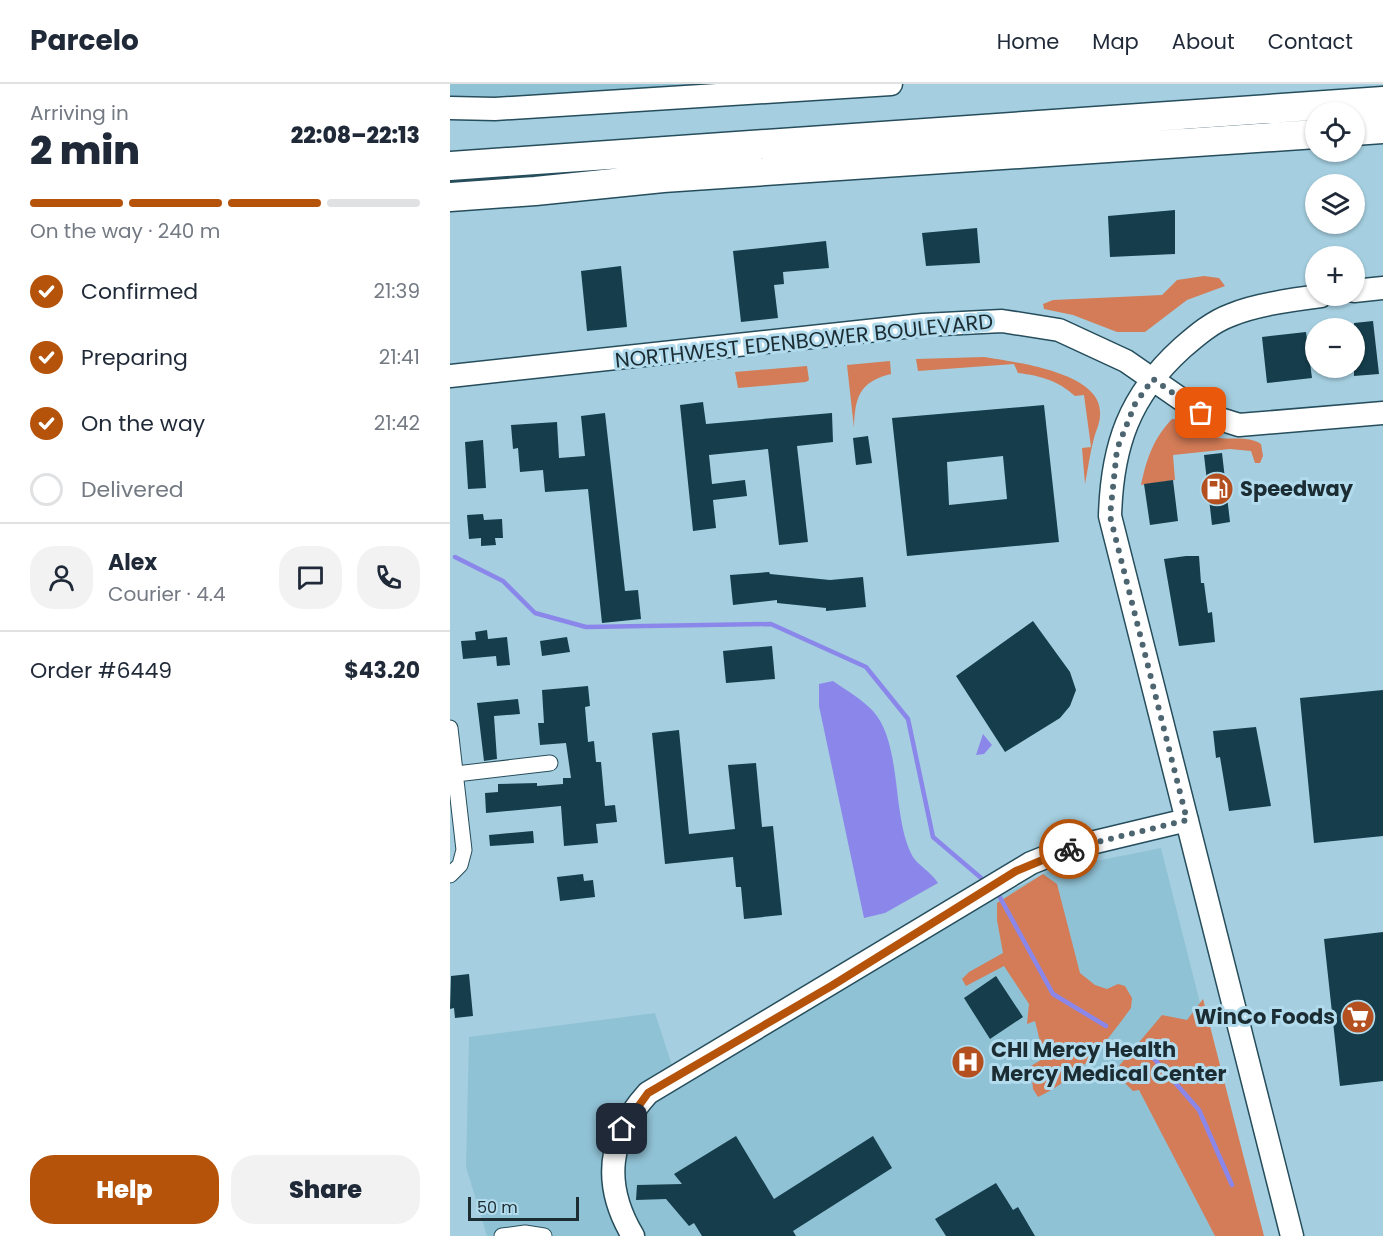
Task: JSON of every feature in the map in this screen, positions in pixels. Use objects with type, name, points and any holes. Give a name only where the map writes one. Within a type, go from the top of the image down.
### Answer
[{"type":"highway","points":[[450,166],[1383,101]]},
{"type":"highway","points":[[1365,130],[1383,129]]},
{"type":"highway","points":[[450,202],[663,178],[1305,135]]},
{"type":"highway","points":[[450,196],[534,191]]},
{"type":"main road","points":[[450,108],[495,109],[891,84]]},
{"type":"main road","points":[[1365,290],[1383,288]]},
{"type":"main road","points":[[1292,1236],[1110,516],[1117,449],[1135,404],[1170,358],[1201,331],[1232,314],[1305,299]]},
{"type":"main road","name":"NORTHWEST EDENBOWER BOULEVARD","points":[[450,376],[976,320],[1030,324],[1059,330],[1096,345],[1153,379],[1201,413],[1239,425],[1383,412]]},
{"type":"main road","points":[[627,1235],[618,1202],[613,1159],[622,1129],[648,1093],[833,985],[1031,863],[1066,849],[1187,820]]},
{"type":"street","points":[[450,728],[464,850],[460,865],[450,874]]},
{"type":"street","points":[[454,771],[550,763]]},
{"type":"street","points":[[502,1236],[525,1233],[544,1236]]},
{"type":"shaded area","points":[[450,84],[889,84],[450,104]]},
{"type":"shaded area","points":[[1204,276],[1219,278],[1225,286],[1187,300],[1145,332],[1117,332],[1073,315],[1044,309],[1043,304],[1053,300],[1162,295],[1177,280]]},
{"type":"shaded area","points":[[984,357],[1035,366],[1073,379],[1088,388],[1097,400],[1100,418],[1085,484],[1082,448],[1091,447],[1084,395],[1075,396],[1062,386],[1048,380],[1018,373],[1014,364],[918,371],[916,359]]},
{"type":"shaded area","points":[[890,361],[891,374],[872,381],[861,392],[856,408],[854,428],[847,365]]},
{"type":"shaded area","points":[[807,366],[809,380],[806,382],[738,388],[735,372]]},
{"type":"shaded area","points":[[1172,419],[1183,421],[1215,437],[1244,439],[1261,444],[1263,456],[1260,463],[1255,463],[1251,451],[1230,449],[1173,455],[1175,480],[1141,485],[1152,449]]},
{"type":"shaded area","points":[[833,681],[869,707],[882,725],[893,761],[906,841],[915,860],[938,883],[885,913],[864,918],[819,706],[819,684]]},
{"type":"shaded area","points":[[983,734],[992,745],[984,754],[976,755]]},
{"type":"shaded area","name":"CHI Mercy Health Mercy Medical Center","points":[[1161,848],[1249,1197],[1263,1236],[487,1236],[466,1167],[469,1037],[655,1013],[679,1087],[975,909],[1051,870]]},
{"type":"shaded area","points":[[1043,874],[1057,884],[1080,973],[1095,985],[1107,989],[1118,984],[1125,986],[1132,998],[1131,1008],[1090,1059],[1066,1080],[1038,1097],[1033,1089],[1031,1066],[1044,1058],[1035,1021],[1027,1024],[1029,1004],[1004,966],[966,986],[962,979],[969,972],[1003,953],[997,920],[997,903]]},
{"type":"shaded area","points":[[1203,999],[1264,1236],[1215,1236],[1139,1090],[1133,1091],[1123,1081],[1119,1066],[1162,1015],[1187,1020]]},
{"type":"building","points":[[1175,210],[1175,254],[1110,257],[1108,216]]},
{"type":"building","points":[[977,228],[980,263],[926,266],[922,233]]},
{"type":"building","points":[[826,241],[829,268],[783,272],[784,284],[774,285],[778,318],[741,322],[733,251]]},
{"type":"building","points":[[621,266],[627,327],[587,331],[581,271]]},
{"type":"building","points":[[1373,321],[1379,374],[1365,375],[1365,322]]},
{"type":"building","points":[[1305,332],[1305,378],[1312,378],[1267,383],[1262,337]]},
{"type":"building","points":[[703,402],[706,424],[832,413],[833,442],[797,446],[808,542],[779,545],[768,449],[709,455],[712,484],[745,480],[747,496],[713,500],[716,528],[693,531],[680,405]]},
{"type":"building","points":[[1044,405],[1059,542],[907,556],[892,418]],"holes":[[[1003,456],[1007,499],[949,505],[947,462]]]},
{"type":"building","points":[[605,413],[625,591],[638,590],[641,619],[602,623],[588,489],[545,492],[543,470],[520,472],[518,448],[513,449],[511,425],[557,422],[559,458],[585,456],[581,416]]},
{"type":"building","points":[[868,436],[872,463],[856,465],[853,438]]},
{"type":"building","points":[[483,440],[486,488],[468,489],[465,442]]},
{"type":"building","name":"Speedway","points":[[1222,453],[1230,522],[1212,525],[1204,455]]},
{"type":"building","points":[[1173,480],[1178,521],[1150,525],[1144,484]]},
{"type":"building","points":[[483,514],[484,520],[502,519],[503,538],[495,538],[496,545],[481,546],[481,538],[469,539],[467,515]]},
{"type":"building","points":[[1199,556],[1201,583],[1204,583],[1208,613],[1212,612],[1215,642],[1179,646],[1164,559]]},
{"type":"building","points":[[769,572],[770,574],[830,580],[863,577],[866,607],[826,611],[826,608],[777,603],[777,600],[733,605],[730,575]]},
{"type":"building","points":[[1033,621],[1070,672],[1076,690],[1070,706],[1060,718],[1005,752],[956,676]]},
{"type":"building","points":[[487,630],[488,639],[507,637],[510,665],[497,666],[496,656],[463,659],[461,641],[476,640],[475,632]]},
{"type":"building","points":[[567,637],[570,652],[542,656],[540,641]]},
{"type":"building","points":[[772,646],[775,679],[726,683],[723,651]]},
{"type":"building","points":[[588,686],[590,706],[585,707],[588,742],[594,741],[596,762],[601,762],[605,806],[615,805],[617,822],[596,824],[598,843],[564,846],[561,806],[486,813],[485,793],[498,792],[498,784],[537,783],[537,786],[563,784],[563,778],[571,778],[566,743],[540,745],[538,723],[544,723],[542,690]]},
{"type":"building","points":[[1383,690],[1383,836],[1314,843],[1300,698]]},
{"type":"building","points":[[518,699],[520,714],[494,716],[497,759],[484,761],[477,703]]},
{"type":"building","points":[[1256,727],[1271,806],[1229,811],[1220,757],[1216,758],[1213,731]]},
{"type":"building","points":[[679,730],[689,834],[735,829],[728,765],[756,763],[762,827],[773,826],[782,915],[744,919],[741,887],[736,887],[733,857],[665,864],[652,733]]},
{"type":"building","points":[[533,831],[534,843],[490,846],[489,835]]},
{"type":"building","points":[[583,874],[584,881],[593,880],[595,897],[560,901],[557,877]]},
{"type":"building","name":"WinCo Foods","points":[[1383,932],[1383,1081],[1340,1086],[1324,939]]},
{"type":"building","points":[[469,974],[473,1016],[455,1018],[454,1008],[450,1009],[451,976]]},
{"type":"building","points":[[996,976],[1023,1017],[990,1039],[964,998]]},
{"type":"building","points":[[736,1136],[774,1199],[873,1136],[892,1168],[793,1231],[796,1236],[702,1236],[694,1223],[689,1226],[666,1199],[636,1200],[637,1185],[682,1184],[674,1174]]},
{"type":"building","points":[[996,1183],[1013,1210],[1018,1207],[1035,1236],[946,1236],[935,1219]]},
{"type":"waterway","points":[[455,557],[503,581],[535,613],[586,627],[771,624],[866,667],[908,719],[933,837],[987,883]]},
{"type":"waterway","points":[[997,892],[1053,994],[1106,1026]]},
{"type":"waterway","points":[[1143,1046],[1199,1110],[1232,1185]]},
{"type":"way so far","points":[[1069,849],[1187,820],[1110,516],[1113,468],[1117,449],[1135,404],[1153,379],[1178,399],[1201,413]]},
{"type":"place","name":"Speedway","points":[[1217,489]]},
{"type":"place","name":"WinCo Foods","points":[[1358,1017]]},
{"type":"place","name":"CHI Mercy Health Mercy Medical Center","points":[[968,1062]]},
{"type":"route","points":[[622,1129],[628,1117],[648,1093],[833,985],[1016,871],[1054,853],[1069,849]]}]
